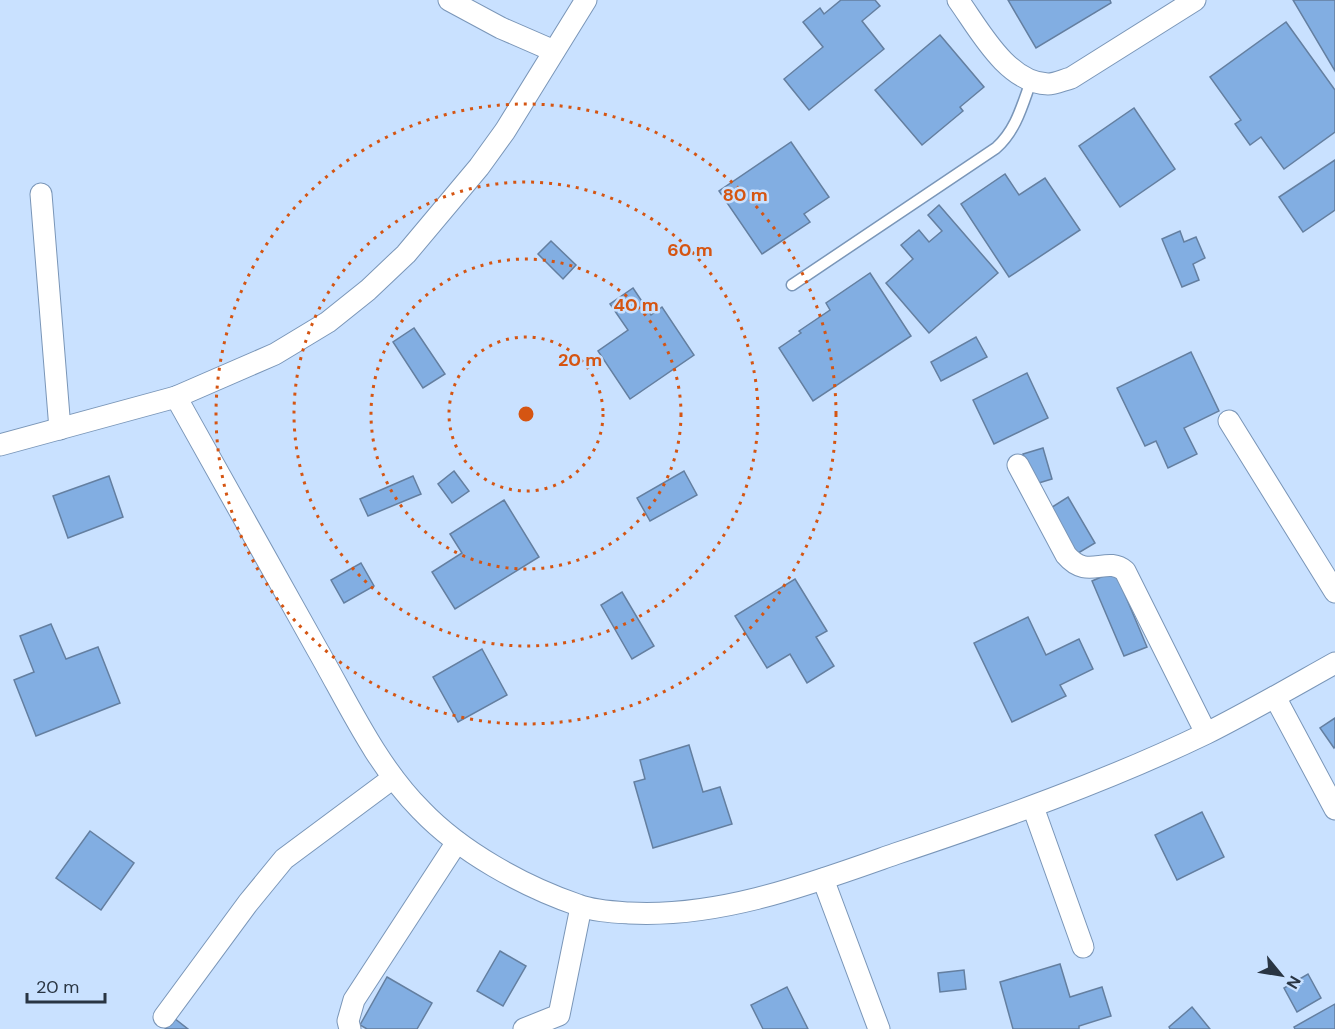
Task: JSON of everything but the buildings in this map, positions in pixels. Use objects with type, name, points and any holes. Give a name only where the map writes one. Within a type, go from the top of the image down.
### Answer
[{"type":"street","points":[[449,0],[501,28],[554,51]]},
{"type":"street","points":[[0,445],[176,397],[275,354],[328,322],[368,291],[405,254],[479,166],[505,131],[586,0]]},
{"type":"street","points":[[958,0],[1011,69],[1031,81],[1049,84],[1071,78],[1195,0]]},
{"type":"street","points":[[41,194],[60,429]]},
{"type":"street","points":[[176,397],[347,702],[393,778],[418,808],[457,842],[516,878],[581,907],[628,913],[708,910],[823,879],[1033,807],[1206,733],[1335,663]]},
{"type":"street","points":[[1229,421],[1335,592]]},
{"type":"street","points":[[1018,465],[1071,561],[1085,568],[1117,566],[1125,571],[1206,733]]},
{"type":"street","points":[[1275,697],[1335,808]]},
{"type":"street","points":[[164,1017],[248,903],[284,859],[393,778]]},
{"type":"street","points":[[1033,807],[1083,947]]},
{"type":"street","points":[[350,1029],[348,1021],[354,1000],[457,842]]},
{"type":"street","points":[[823,879],[879,1029]]},
{"type":"street","points":[[525,1029],[562,1022],[581,907]]},
{"type":"lane","points":[[792,285],[996,148],[1015,124],[1031,81]]}]
